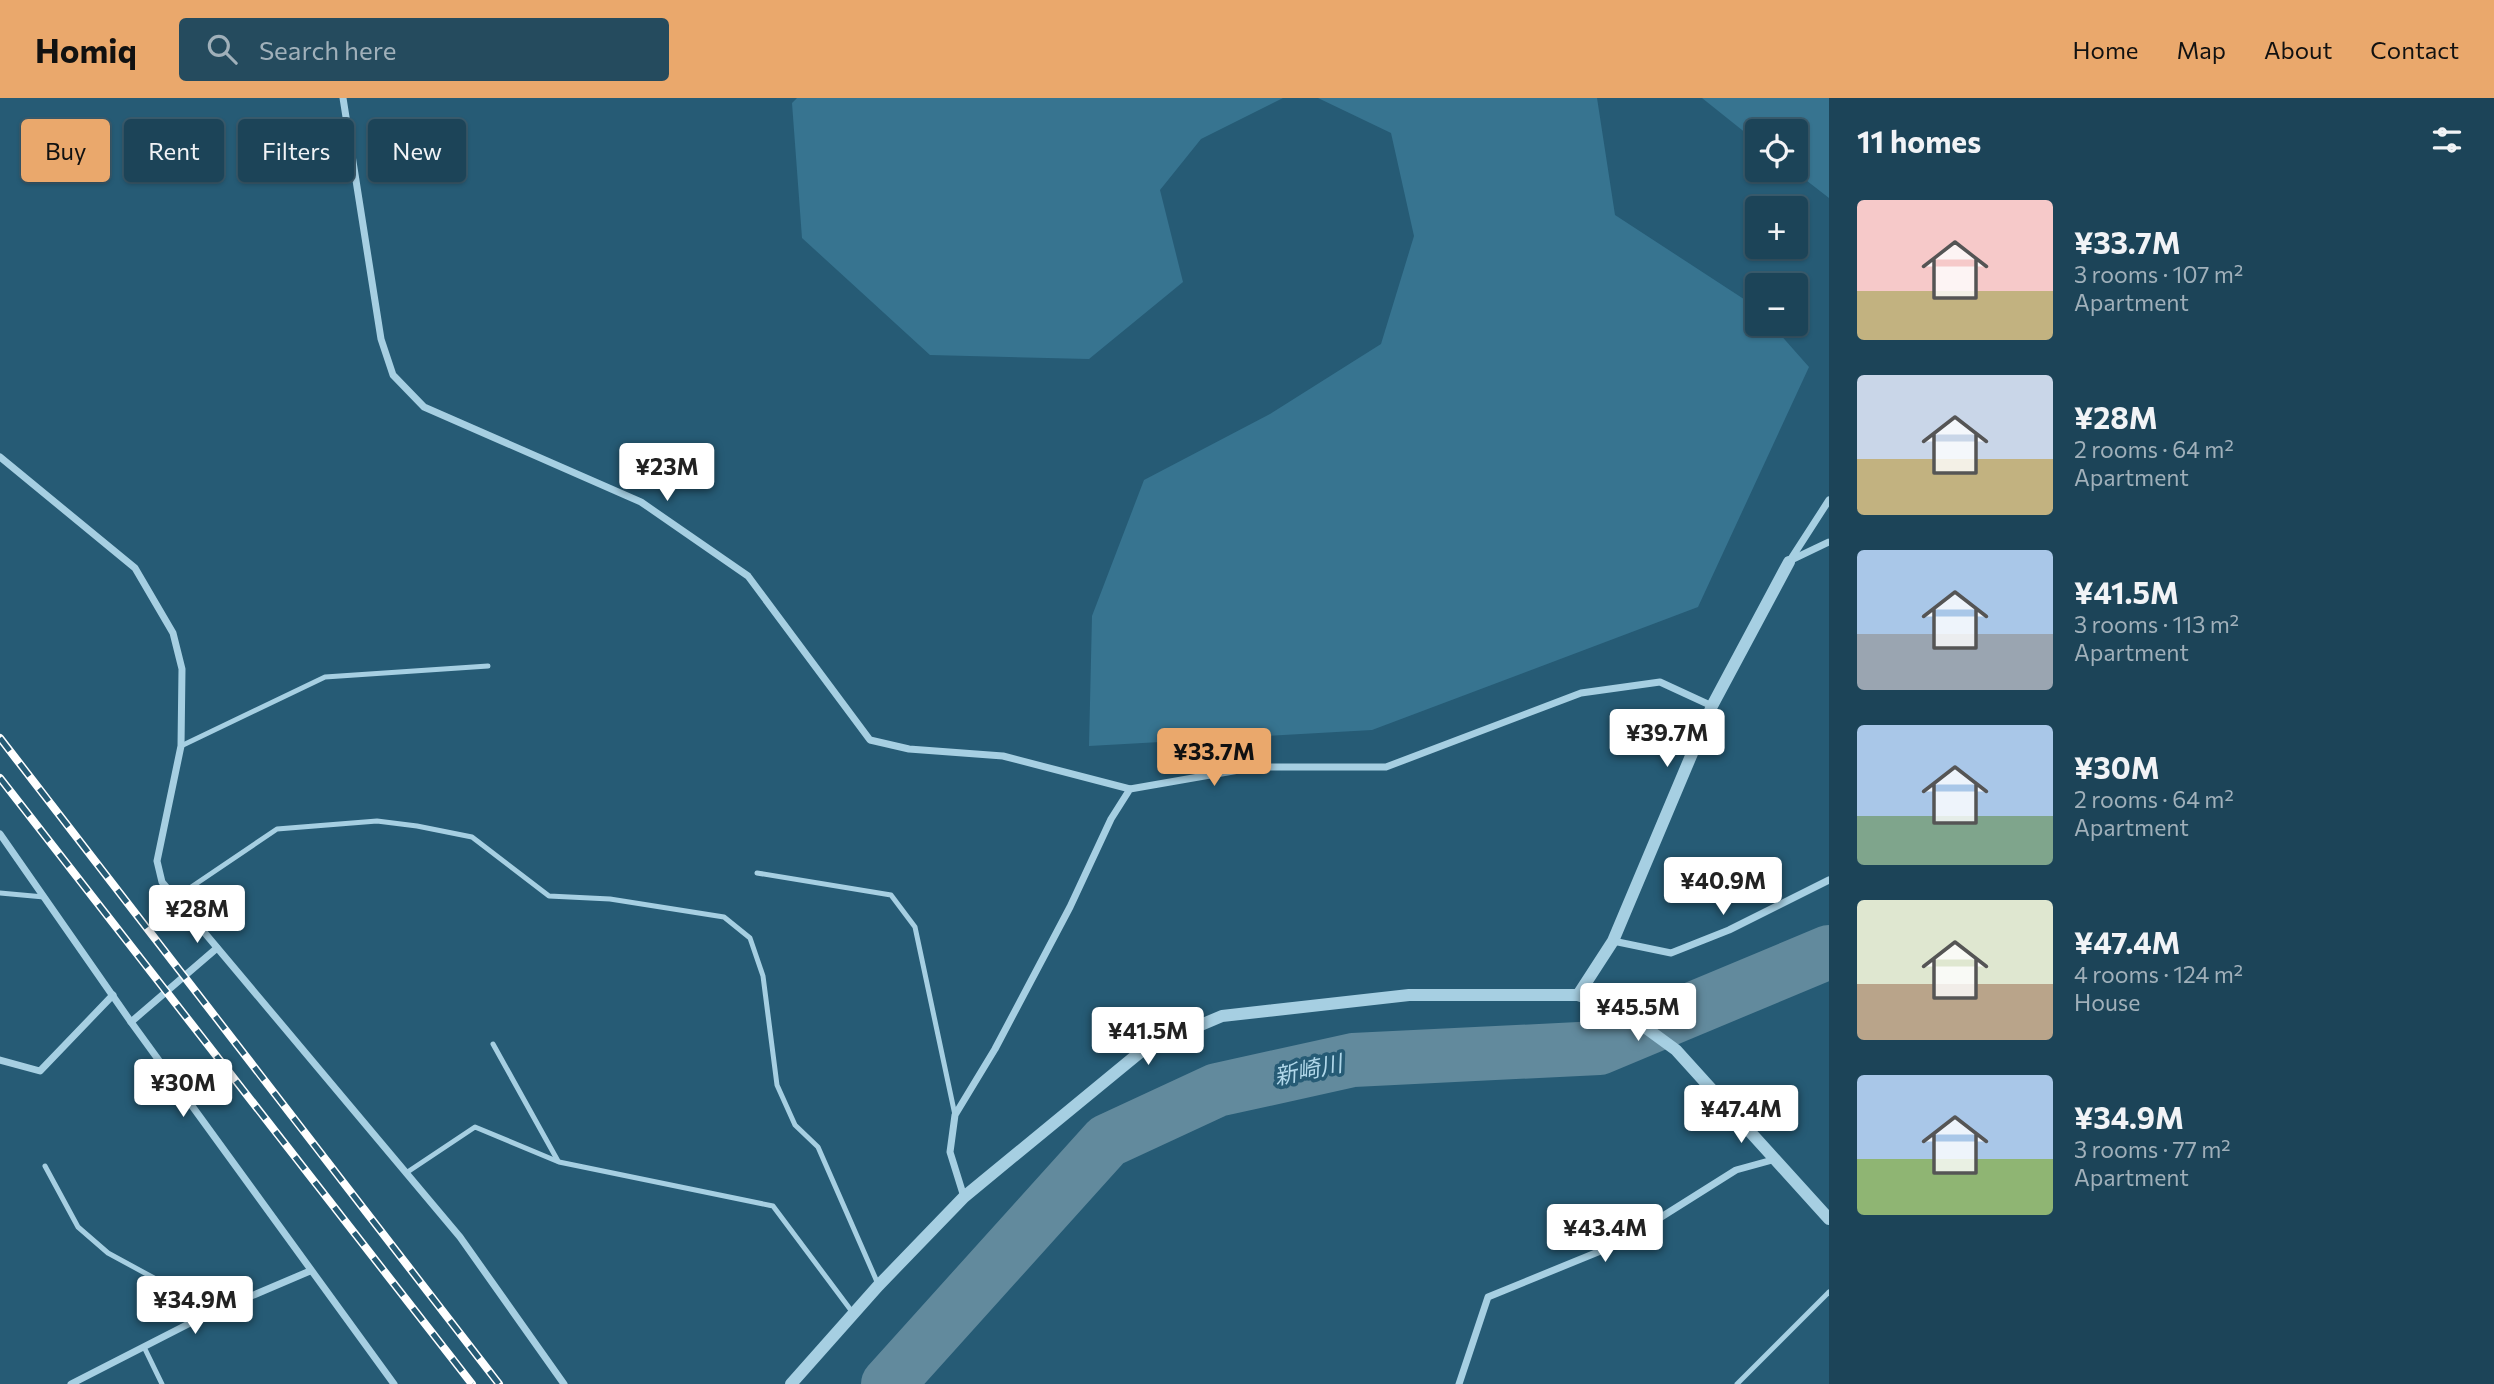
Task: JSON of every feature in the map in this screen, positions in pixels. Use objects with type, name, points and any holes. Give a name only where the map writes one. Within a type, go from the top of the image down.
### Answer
[{"type":"street","points":[[343,98],[381,339],[393,375],[424,407],[641,502],[748,576],[870,740],[909,749],[1003,756],[1130,789],[1256,767],[1386,767],[1581,693],[1660,682],[1712,706]]},
{"type":"street","points":[[0,457],[135,568],[173,632],[182,669],[181,746],[157,861],[162,882],[460,1237],[564,1384]]},
{"type":"street","points":[[1578,995],[1613,941],[1712,706],[1789,562],[1829,500]]},
{"type":"street","points":[[1789,562],[1829,542]]},
{"type":"street","points":[[964,1197],[950,1152],[955,1115],[995,1049],[1070,907],[1111,819],[1130,789]]},
{"type":"street","points":[[0,834],[131,1022],[394,1384]]},
{"type":"street","points":[[1613,941],[1671,953],[1729,930],[1829,880]]},
{"type":"street","points":[[131,1022],[217,948]]},
{"type":"street","points":[[0,1060],[40,1071],[113,995]]},
{"type":"street","points":[[791,1384],[878,1286],[964,1197],[1144,1049],[1222,1016],[1409,995],[1578,995],[1620,1009],[1676,1050],[1829,1219]]},
{"type":"street","points":[[1459,1384],[1488,1297],[1620,1243],[1736,1170],[1776,1159]]},
{"type":"street","points":[[71,1384],[202,1317],[310,1271]]},
{"type":"lane","points":[[181,746],[324,677],[488,666]]},
{"type":"lane","points":[[176,898],[277,829],[377,821],[472,837],[549,896],[610,899],[724,916],[750,938],[763,976],[777,1085],[795,1125],[818,1147],[878,1286]]},
{"type":"lane","points":[[757,873],[891,895],[915,927],[955,1115]]},
{"type":"lane","points":[[0,893],[44,897]]},
{"type":"lane","points":[[493,1044],[559,1162]]},
{"type":"lane","points":[[407,1173],[475,1127],[559,1162],[773,1206],[854,1314]]},
{"type":"lane","points":[[45,1166],[78,1227],[108,1253],[154,1278],[202,1317]]},
{"type":"lane","points":[[1737,1384],[1829,1292]]},
{"type":"lane","points":[[144,1347],[162,1384]]},
{"type":"shaded area","points":[[797,98],[1283,98],[1201,139],[1160,190],[1183,282],[1089,359],[930,355],[802,238],[792,103]]},
{"type":"shaded area","points":[[1318,98],[1597,98],[1615,215],[1745,300],[1745,336],[1782,336],[1809,367],[1698,607],[1372,730],[1089,746],[1092,616],[1144,480],[1270,414],[1381,344],[1414,236],[1391,133]]},
{"type":"shaded area","points":[[1702,98],[1829,98],[1829,198],[1808,182],[1808,119],[1745,119],[1745,132]]},
{"type":"waterway","name":"新崎川","points":[[888,1384],[1107,1141],[1217,1090],[1353,1060],[1599,1048],[1829,952]]},
{"type":"railway","points":[[0,738],[499,1384]]},
{"type":"railway","points":[[0,778],[472,1384]]}]
